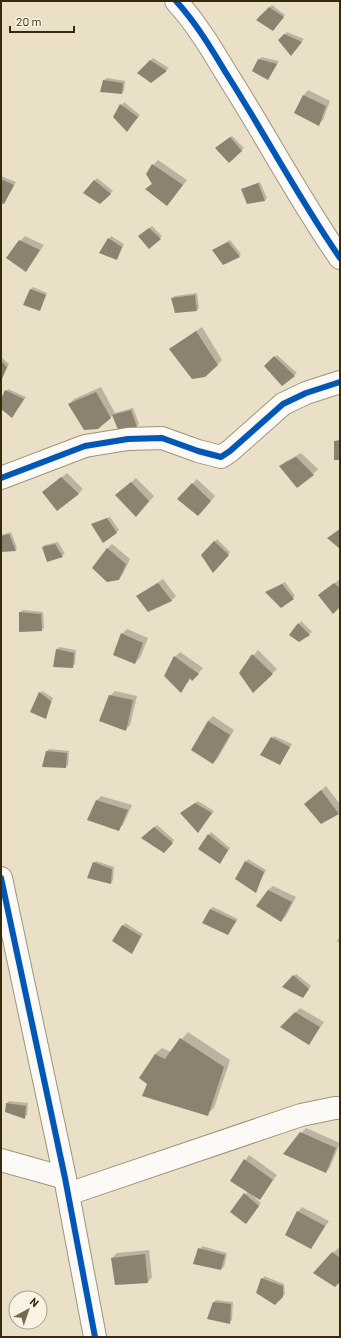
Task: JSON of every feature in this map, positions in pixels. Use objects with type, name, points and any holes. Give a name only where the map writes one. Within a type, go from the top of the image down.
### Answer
[{"type":"street","points":[[176,1],[190,16],[242,98],[317,225],[340,258]]},
{"type":"street","points":[[1,478],[86,446],[128,439],[162,438],[220,457],[230,451],[283,404],[306,393],[340,382]]},
{"type":"street","points":[[1,878],[66,1186],[95,1337]]},
{"type":"street","points":[[1,1160],[66,1186],[301,1115],[340,1108]]},
{"type":"building","points":[[269,7],[284,17],[273,31],[256,20]]},
{"type":"building","points":[[284,34],[302,42],[291,56],[278,40]]},
{"type":"building","points":[[258,59],[277,64],[268,80],[252,71]]},
{"type":"building","points":[[150,60],[167,71],[151,83],[137,73]]},
{"type":"building","points":[[103,80],[123,83],[122,94],[100,92]]},
{"type":"building","points":[[303,95],[326,106],[319,126],[294,113]]},
{"type":"building","points":[[120,104],[138,117],[127,132],[113,117]]},
{"type":"building","points":[[230,137],[242,151],[229,163],[215,148]]},
{"type":"building","points":[[152,164],[183,185],[167,206],[145,189],[152,184],[146,174]]},
{"type":"building","points":[[1,179],[14,185],[4,204],[1,203]]},
{"type":"building","points":[[94,180],[111,194],[100,204],[83,193]]},
{"type":"building","points":[[258,183],[265,201],[247,204],[241,189]]},
{"type":"building","points":[[149,228],[161,239],[149,249],[138,236]]},
{"type":"building","points":[[108,238],[122,247],[117,260],[99,253]]},
{"type":"building","points":[[19,240],[40,250],[26,272],[6,258]]},
{"type":"building","points":[[228,242],[240,257],[223,265],[212,250]]},
{"type":"building","points":[[30,289],[46,295],[40,311],[23,305]]},
{"type":"building","points":[[195,295],[197,311],[175,313],[171,298]]},
{"type":"building","points":[[196,331],[218,365],[205,377],[192,379],[169,349]]},
{"type":"building","points":[[274,356],[295,376],[282,386],[264,366]]},
{"type":"building","points":[[1,361],[7,367],[1,381]]},
{"type":"building","points":[[5,390],[24,399],[12,418],[1,409],[1,399]]},
{"type":"building","points":[[96,392],[111,418],[98,429],[84,430],[68,404]]},
{"type":"building","points":[[131,410],[137,427],[119,432],[112,415]]},
{"type":"building","points":[[340,440],[340,460],[334,460],[334,441]]},
{"type":"building","points":[[296,457],[314,475],[297,488],[279,466]]},
{"type":"building","points":[[61,477],[79,494],[57,511],[42,492]]},
{"type":"building","points":[[131,482],[149,501],[136,517],[115,495]]},
{"type":"building","points":[[192,483],[211,501],[198,516],[177,499]]},
{"type":"building","points":[[107,518],[117,533],[103,543],[91,524]]},
{"type":"building","points":[[340,529],[340,549],[327,538]]},
{"type":"building","points":[[9,534],[16,551],[1,552],[1,536]]},
{"type":"building","points":[[214,541],[229,555],[213,573],[201,555]]},
{"type":"building","points":[[55,544],[63,557],[47,562],[42,547]]},
{"type":"building","points":[[107,548],[126,564],[119,580],[107,582],[92,568]]},
{"type":"building","points":[[158,583],[172,601],[148,612],[136,596]]},
{"type":"building","points":[[334,583],[340,588],[340,607],[333,614],[318,595]]},
{"type":"building","points":[[282,584],[294,599],[281,608],[265,592]]},
{"type":"building","points":[[19,612],[41,614],[42,631],[19,632]]},
{"type":"building","points":[[298,623],[310,635],[299,642],[289,635]]},
{"type":"building","points":[[121,633],[143,643],[135,664],[113,655]]},
{"type":"building","points":[[56,649],[74,653],[73,668],[53,667]]},
{"type":"building","points":[[252,654],[273,674],[253,693],[239,673]]},
{"type":"building","points":[[174,656],[199,674],[192,681],[190,678],[181,693],[164,676]]},
{"type":"building","points":[[39,692],[51,701],[46,719],[30,712]]},
{"type":"building","points":[[109,695],[133,700],[126,731],[99,721]]},
{"type":"building","points":[[208,721],[230,735],[213,764],[191,750]]},
{"type":"building","points":[[271,737],[290,747],[280,765],[260,755]]},
{"type":"building","points":[[46,751],[67,753],[66,768],[42,767]]},
{"type":"building","points":[[321,790],[339,814],[321,824],[304,804]]},
{"type":"building","points":[[96,800],[128,810],[119,831],[87,820]]},
{"type":"building","points":[[195,803],[212,813],[198,833],[180,813]]},
{"type":"building","points":[[154,827],[173,843],[164,853],[141,838]]},
{"type":"building","points":[[208,834],[228,850],[220,864],[198,849]]},
{"type":"building","points":[[245,861],[264,872],[256,893],[235,879]]},
{"type":"building","points":[[93,862],[112,869],[111,884],[87,878]]},
{"type":"building","points":[[268,890],[292,902],[281,922],[256,906]]},
{"type":"building","points":[[210,909],[236,921],[228,935],[202,923]]},
{"type":"building","points":[[122,925],[141,936],[132,954],[112,941]]},
{"type":"building","points":[[293,975],[309,989],[303,998],[282,987]]},
{"type":"building","points":[[295,1012],[320,1027],[309,1045],[280,1027]]},
{"type":"building","points":[[180,1038],[224,1067],[208,1116],[142,1096],[147,1084],[139,1078],[155,1054],[165,1059]]},
{"type":"building","points":[[6,1103],[26,1106],[25,1119],[5,1112]]},
{"type":"building","points":[[300,1132],[336,1148],[326,1173],[283,1154]]},
{"type":"building","points":[[244,1159],[273,1180],[260,1200],[230,1181]]},
{"type":"building","points":[[244,1193],[259,1206],[246,1224],[230,1212]]},
{"type":"building","points":[[297,1211],[325,1226],[311,1249],[285,1235]]},
{"type":"building","points":[[198,1248],[225,1255],[221,1270],[193,1264]]},
{"type":"building","points":[[332,1252],[340,1258],[340,1282],[335,1287],[313,1273]]},
{"type":"building","points":[[145,1254],[148,1283],[115,1285],[111,1258]]},
{"type":"building","points":[[261,1278],[283,1286],[283,1297],[275,1305],[256,1293]]},
{"type":"building","points":[[213,1302],[231,1304],[230,1324],[207,1319]]},
{"type":"cycle path","points":[[176,1],[197,27],[209,45],[310,213],[340,258]]},
{"type":"cycle path","points":[[1,478],[85,446],[128,439],[162,438],[198,451],[221,457],[230,451],[283,404],[306,393],[340,382]]},
{"type":"cycle path","points":[[1,878],[65,1178],[95,1337]]}]
